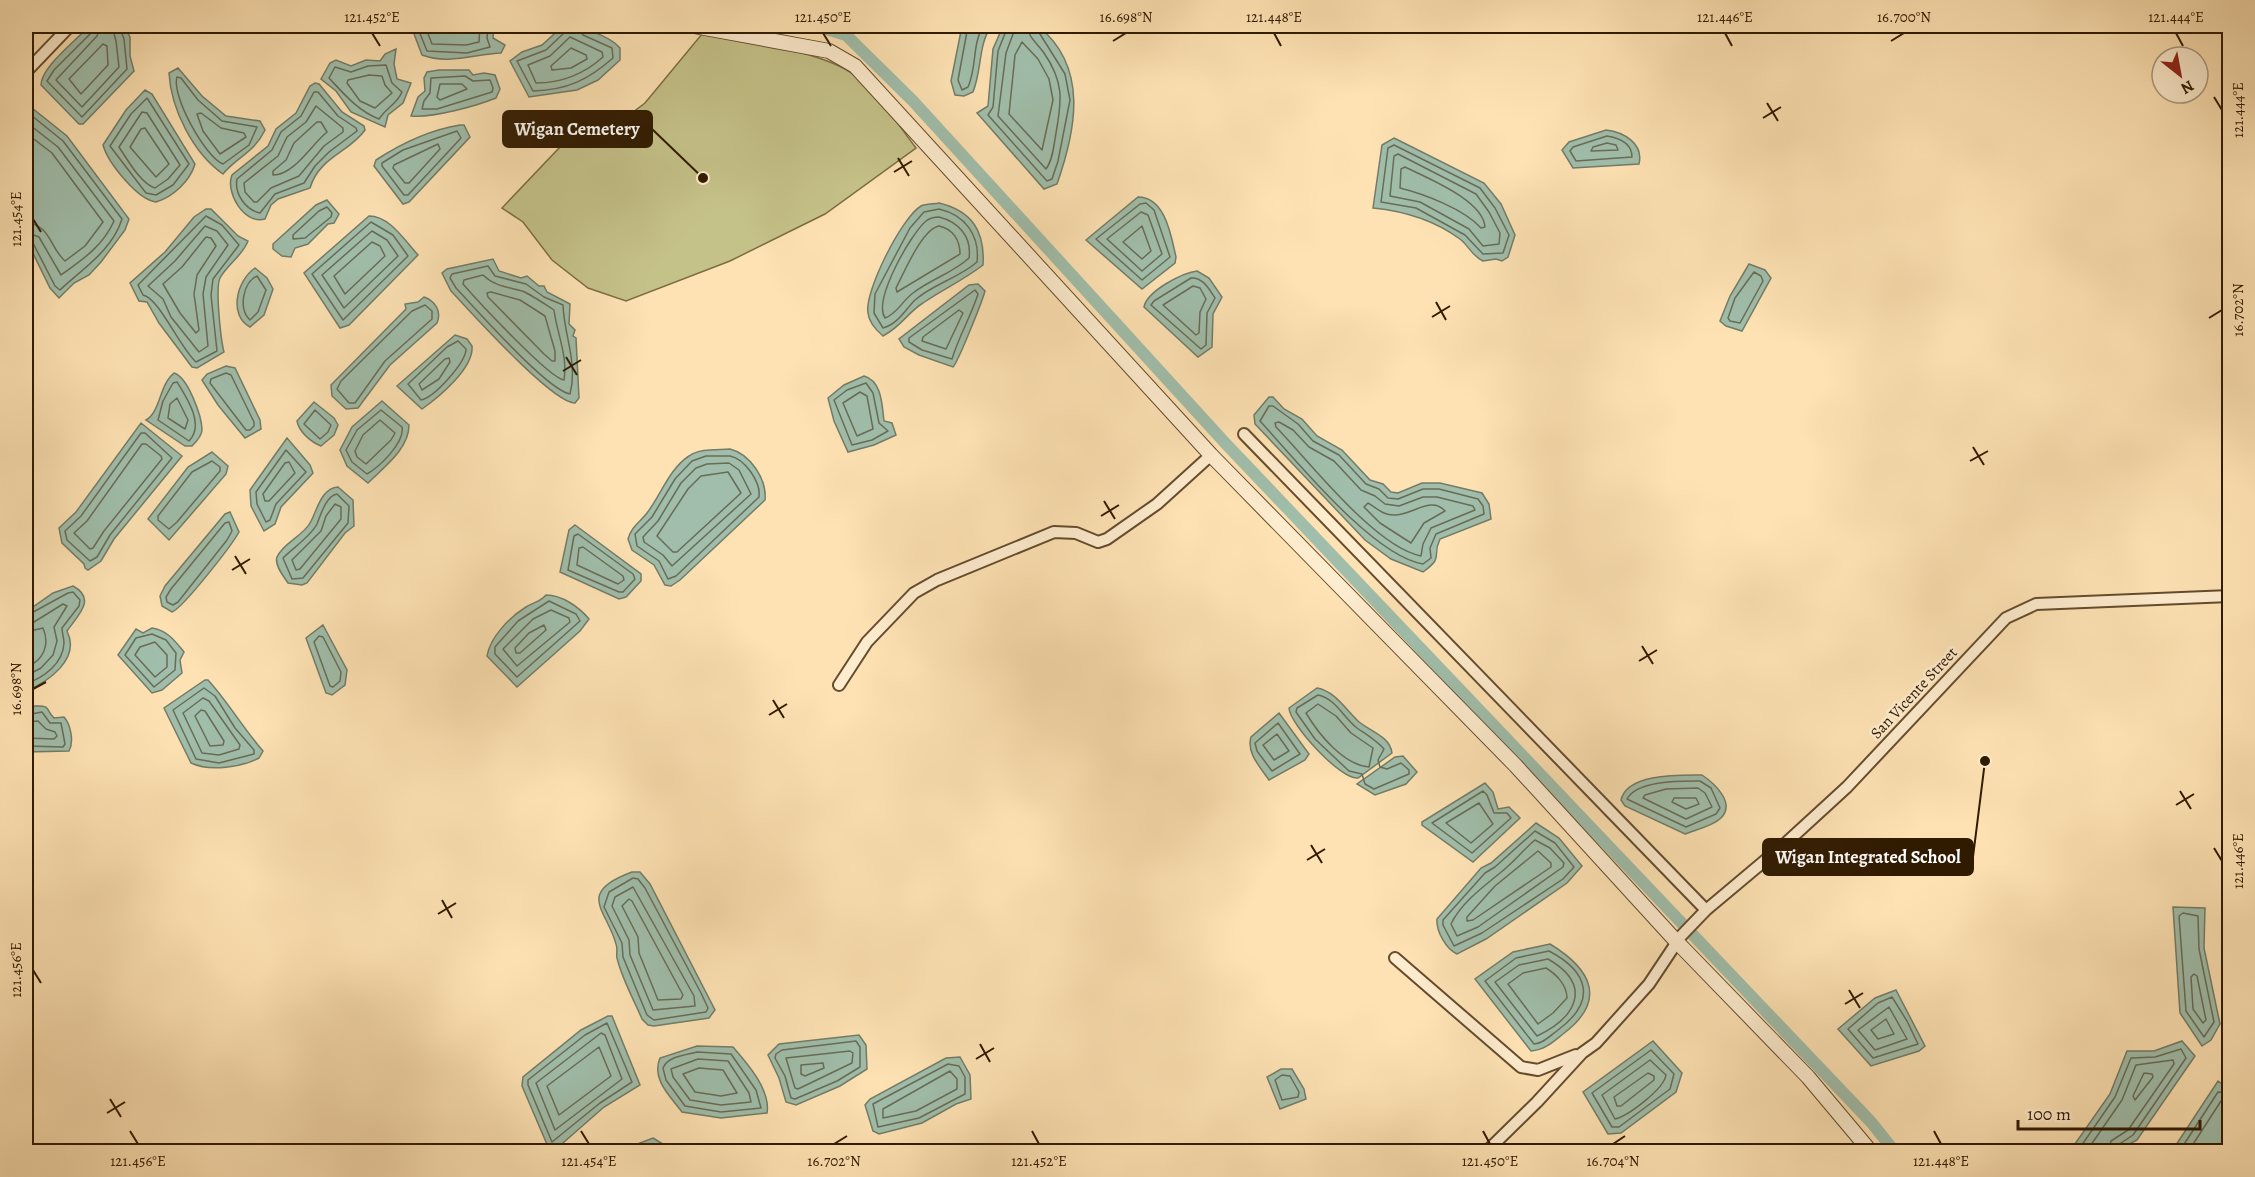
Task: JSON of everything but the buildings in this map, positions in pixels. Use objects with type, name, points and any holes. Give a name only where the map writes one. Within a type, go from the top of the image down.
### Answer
[{"type":"street","points":[[26,72],[70,26]]},
{"type":"street","points":[[694,26],[829,51],[855,66],[1211,454],[1516,766],[1808,1077],[1871,1152]]},
{"type":"street","points":[[1244,434],[1706,910]]},
{"type":"street","points":[[839,685],[867,642],[914,593],[937,580],[1054,532],[1076,532],[1098,542],[1107,539],[1157,504],[1211,454]]},
{"type":"street","name":"San Vicente Street","points":[[1582,1053],[1596,1043],[1649,984],[1678,939],[1706,910],[1787,842],[1847,787],[1994,629],[2017,610],[2036,604],[2229,596]]},
{"type":"street","points":[[1395,958],[1521,1067],[1538,1070],[1582,1053]]},
{"type":"street","points":[[1486,1152],[1537,1102],[1582,1053]]},
{"type":"street","points":[[1681,1152],[1687,1152]]},
{"type":"shaded area","points":[[702,34],[783,48],[825,60],[843,68],[874,93],[916,148],[825,214],[730,261],[626,301],[588,288],[552,260],[523,222],[502,208],[561,146],[612,128],[645,103]]},
{"type":"water","points":[[89,26],[124,26],[130,37],[130,56],[134,71],[83,124],[79,124],[41,85],[53,62]]},
{"type":"water","points":[[411,26],[494,26],[493,38],[505,45],[501,53],[452,59],[432,58],[422,55]]},
{"type":"water","points":[[563,26],[585,29],[609,39],[620,48],[620,60],[598,80],[577,90],[529,97],[510,61],[522,52],[542,45]]},
{"type":"water","points":[[962,26],[991,26],[984,42],[973,92],[964,96],[955,95],[951,81]]},
{"type":"water","points":[[1003,26],[1038,26],[1054,42],[1065,60],[1071,80],[1074,100],[1073,121],[1064,163],[1057,184],[1044,189],[977,113],[988,106],[993,49]]},
{"type":"water","points":[[396,49],[394,64],[397,79],[411,83],[403,103],[388,115],[385,127],[351,112],[336,91],[321,79],[330,63],[336,60],[351,66],[366,60],[380,61],[385,54]]},
{"type":"water","points":[[178,68],[202,96],[226,116],[260,121],[265,130],[256,144],[223,174],[212,165],[193,142],[179,115],[169,73]]},
{"type":"water","points":[[469,70],[473,75],[484,73],[495,75],[500,89],[496,98],[454,111],[411,116],[418,97],[425,91],[424,78],[427,72]]},
{"type":"water","points":[[315,83],[319,84],[342,112],[364,126],[365,130],[359,138],[320,169],[310,188],[278,199],[271,205],[265,219],[257,220],[250,217],[243,212],[234,198],[231,190],[232,175],[268,146],[276,129],[296,113],[310,86]]},
{"type":"water","points":[[145,90],[152,94],[195,164],[180,187],[169,196],[156,202],[141,195],[125,180],[103,145],[126,110]]},
{"type":"water","points":[[27,104],[67,136],[129,219],[125,230],[101,262],[89,275],[74,283],[59,298],[50,288],[26,239]]},
{"type":"water","points":[[464,125],[470,137],[409,202],[403,204],[374,166],[376,160],[416,138]]},
{"type":"water","points":[[1606,130],[1619,133],[1631,140],[1638,150],[1639,164],[1573,168],[1562,150],[1569,142]]},
{"type":"water","points":[[1394,138],[1484,183],[1501,204],[1515,235],[1508,257],[1502,261],[1496,259],[1483,261],[1460,239],[1440,227],[1407,214],[1373,208],[1382,145]]},
{"type":"water","points":[[1138,197],[1155,203],[1161,210],[1169,228],[1176,257],[1175,263],[1142,289],[1086,240]]},
{"type":"water","points":[[327,200],[339,214],[334,223],[328,224],[308,244],[295,248],[291,257],[282,256],[273,249],[273,244],[316,205]]},
{"type":"water","points":[[939,203],[960,211],[974,224],[982,242],[983,265],[918,307],[883,336],[871,323],[868,313],[868,303],[878,273],[895,239],[913,213],[923,205]]},
{"type":"water","points":[[206,209],[211,209],[238,236],[248,241],[220,278],[219,315],[224,352],[197,368],[192,367],[159,323],[147,302],[139,301],[130,283],[165,252],[194,217]]},
{"type":"water","points":[[369,216],[384,220],[418,255],[349,325],[340,328],[304,273]]},
{"type":"water","points":[[493,259],[499,271],[521,278],[527,276],[539,286],[544,286],[547,292],[570,304],[569,324],[575,330],[573,336],[576,338],[579,398],[575,403],[564,399],[549,388],[512,355],[451,291],[442,273],[447,269]]},
{"type":"water","points":[[1749,264],[1765,270],[1771,278],[1742,331],[1726,326],[1720,321],[1730,296]]},
{"type":"water","points":[[255,268],[267,278],[273,289],[264,315],[250,327],[243,322],[239,314],[237,298],[244,281]]},
{"type":"water","points":[[1197,271],[1209,278],[1222,297],[1213,314],[1212,347],[1198,357],[1144,307],[1151,295],[1158,289],[1183,275]]},
{"type":"water","points":[[978,284],[985,291],[965,344],[953,367],[904,347],[899,339],[969,285]]},
{"type":"water","points":[[424,297],[431,301],[438,311],[437,323],[390,365],[358,408],[346,409],[332,396],[331,385],[406,309],[405,304],[418,302]]},
{"type":"water","points":[[455,335],[467,339],[472,346],[471,355],[462,372],[446,390],[422,409],[397,386]]},
{"type":"water","points":[[226,366],[235,368],[260,420],[261,429],[245,438],[218,405],[202,380],[207,374]]},
{"type":"water","points":[[174,373],[189,389],[200,416],[202,432],[192,446],[185,446],[146,420],[155,411],[165,384]]},
{"type":"water","points":[[864,376],[878,388],[884,421],[892,423],[896,435],[874,445],[848,452],[834,421],[828,398],[844,385]]},
{"type":"water","points":[[1269,397],[1273,397],[1284,409],[1302,419],[1317,436],[1342,450],[1370,480],[1383,484],[1391,492],[1398,493],[1422,483],[1440,483],[1482,493],[1489,504],[1491,519],[1440,539],[1436,560],[1423,572],[1391,559],[1365,540],[1255,424],[1254,415]]},
{"type":"water","points":[[382,401],[409,425],[408,434],[400,450],[368,483],[347,466],[340,450],[352,427]]},
{"type":"water","points":[[314,402],[334,418],[338,425],[334,435],[321,446],[306,436],[297,421]]},
{"type":"water","points":[[141,423],[182,456],[114,539],[101,561],[88,570],[62,543],[59,528],[76,512]]},
{"type":"water","points":[[287,438],[310,465],[313,473],[281,507],[275,524],[264,531],[251,506],[250,490]]},
{"type":"water","points":[[730,449],[744,456],[756,468],[763,484],[765,500],[680,580],[671,586],[665,585],[654,565],[632,550],[629,535],[647,513],[682,461],[698,452]]},
{"type":"water","points":[[212,452],[228,466],[226,474],[169,540],[148,519],[188,467]]},
{"type":"water","points":[[338,487],[353,500],[354,526],[345,533],[307,583],[302,585],[288,583],[278,567],[277,557],[307,528],[327,491]]},
{"type":"water","points":[[230,512],[239,532],[227,549],[178,608],[172,612],[162,606],[160,596],[165,586],[225,514]]},
{"type":"water","points":[[575,525],[641,574],[641,581],[626,597],[619,599],[560,572],[569,530]]},
{"type":"water","points":[[73,586],[84,596],[85,602],[67,631],[70,651],[66,660],[44,682],[26,691],[26,612],[53,593]]},
{"type":"water","points":[[546,595],[570,602],[589,619],[580,631],[517,687],[487,656],[489,649],[496,635],[507,622]]},
{"type":"water","points":[[323,625],[347,670],[345,685],[332,695],[326,693],[306,638]]},
{"type":"water","points":[[152,628],[174,640],[184,652],[180,660],[182,673],[162,690],[152,693],[118,655],[136,629],[143,633]]},
{"type":"water","points":[[208,680],[215,688],[263,751],[259,758],[244,764],[216,768],[191,763],[164,708]]},
{"type":"water","points":[[1317,688],[1335,697],[1358,721],[1383,738],[1392,753],[1358,778],[1350,777],[1329,762],[1298,727],[1289,708]]},
{"type":"water","points":[[35,706],[46,707],[54,718],[64,717],[71,734],[69,751],[26,752],[26,710]]},
{"type":"water","points":[[1279,713],[1309,754],[1305,760],[1269,780],[1255,760],[1250,743],[1251,737]]},
{"type":"water","points":[[1403,756],[1417,772],[1406,784],[1375,795],[1357,784],[1395,757]]},
{"type":"water","points":[[1702,775],[1722,794],[1726,806],[1725,812],[1721,818],[1704,828],[1685,834],[1625,806],[1621,800],[1625,791],[1643,780],[1656,777]]},
{"type":"water","points":[[1485,783],[1493,792],[1498,809],[1509,807],[1520,818],[1473,862],[1422,825],[1422,822]]},
{"type":"water","points":[[1536,823],[1559,838],[1582,866],[1567,883],[1486,939],[1457,954],[1453,952],[1440,934],[1437,919],[1481,868],[1491,863]]},
{"type":"water","points":[[632,872],[640,872],[650,884],[715,1010],[709,1018],[654,1026],[648,1025],[642,1019],[622,974],[616,944],[599,903],[604,887]]},
{"type":"water","points":[[2173,907],[2205,908],[2204,948],[2220,1024],[2211,1040],[2202,1046],[2180,1013]]},
{"type":"water","points":[[1550,944],[1576,964],[1584,974],[1589,986],[1589,997],[1586,1009],[1577,1021],[1548,1045],[1531,1051],[1475,979],[1513,952]]},
{"type":"water","points":[[1896,990],[1925,1046],[1919,1051],[1871,1066],[1838,1029],[1875,998]]},
{"type":"water","points":[[612,1016],[640,1085],[604,1107],[556,1149],[549,1149],[522,1086],[523,1077],[581,1030]]},
{"type":"water","points":[[859,1035],[866,1045],[867,1069],[840,1086],[796,1105],[786,1102],[779,1078],[768,1055],[779,1044]]},
{"type":"water","points":[[1653,1041],[1682,1073],[1676,1092],[1621,1133],[1608,1134],[1583,1092]]},
{"type":"water","points":[[2182,1041],[2195,1056],[2137,1140],[2117,1151],[2070,1151],[2110,1094],[2127,1051],[2154,1051]]},
{"type":"water","points":[[697,1046],[733,1047],[762,1086],[767,1113],[721,1118],[682,1112],[663,1087],[658,1066],[660,1058]]},
{"type":"water","points":[[960,1057],[970,1075],[971,1099],[956,1104],[922,1123],[879,1134],[873,1131],[865,1105],[870,1099],[946,1058]]},
{"type":"water","points":[[1281,1069],[1292,1069],[1304,1089],[1306,1099],[1280,1109],[1267,1077]]},
{"type":"water","points":[[2218,1081],[2229,1089],[2229,1151],[2172,1151]]},
{"type":"water","points":[[653,1138],[663,1144],[668,1151],[619,1151]]},
{"type":"waterway","points":[[817,26],[846,35],[913,101],[1227,445],[1871,1122],[1895,1152]]},
{"type":"place","name":"Wigan Cemetery","points":[[703,178]]},
{"type":"place","name":"Wigan Integrated School","points":[[1985,761]]}]
